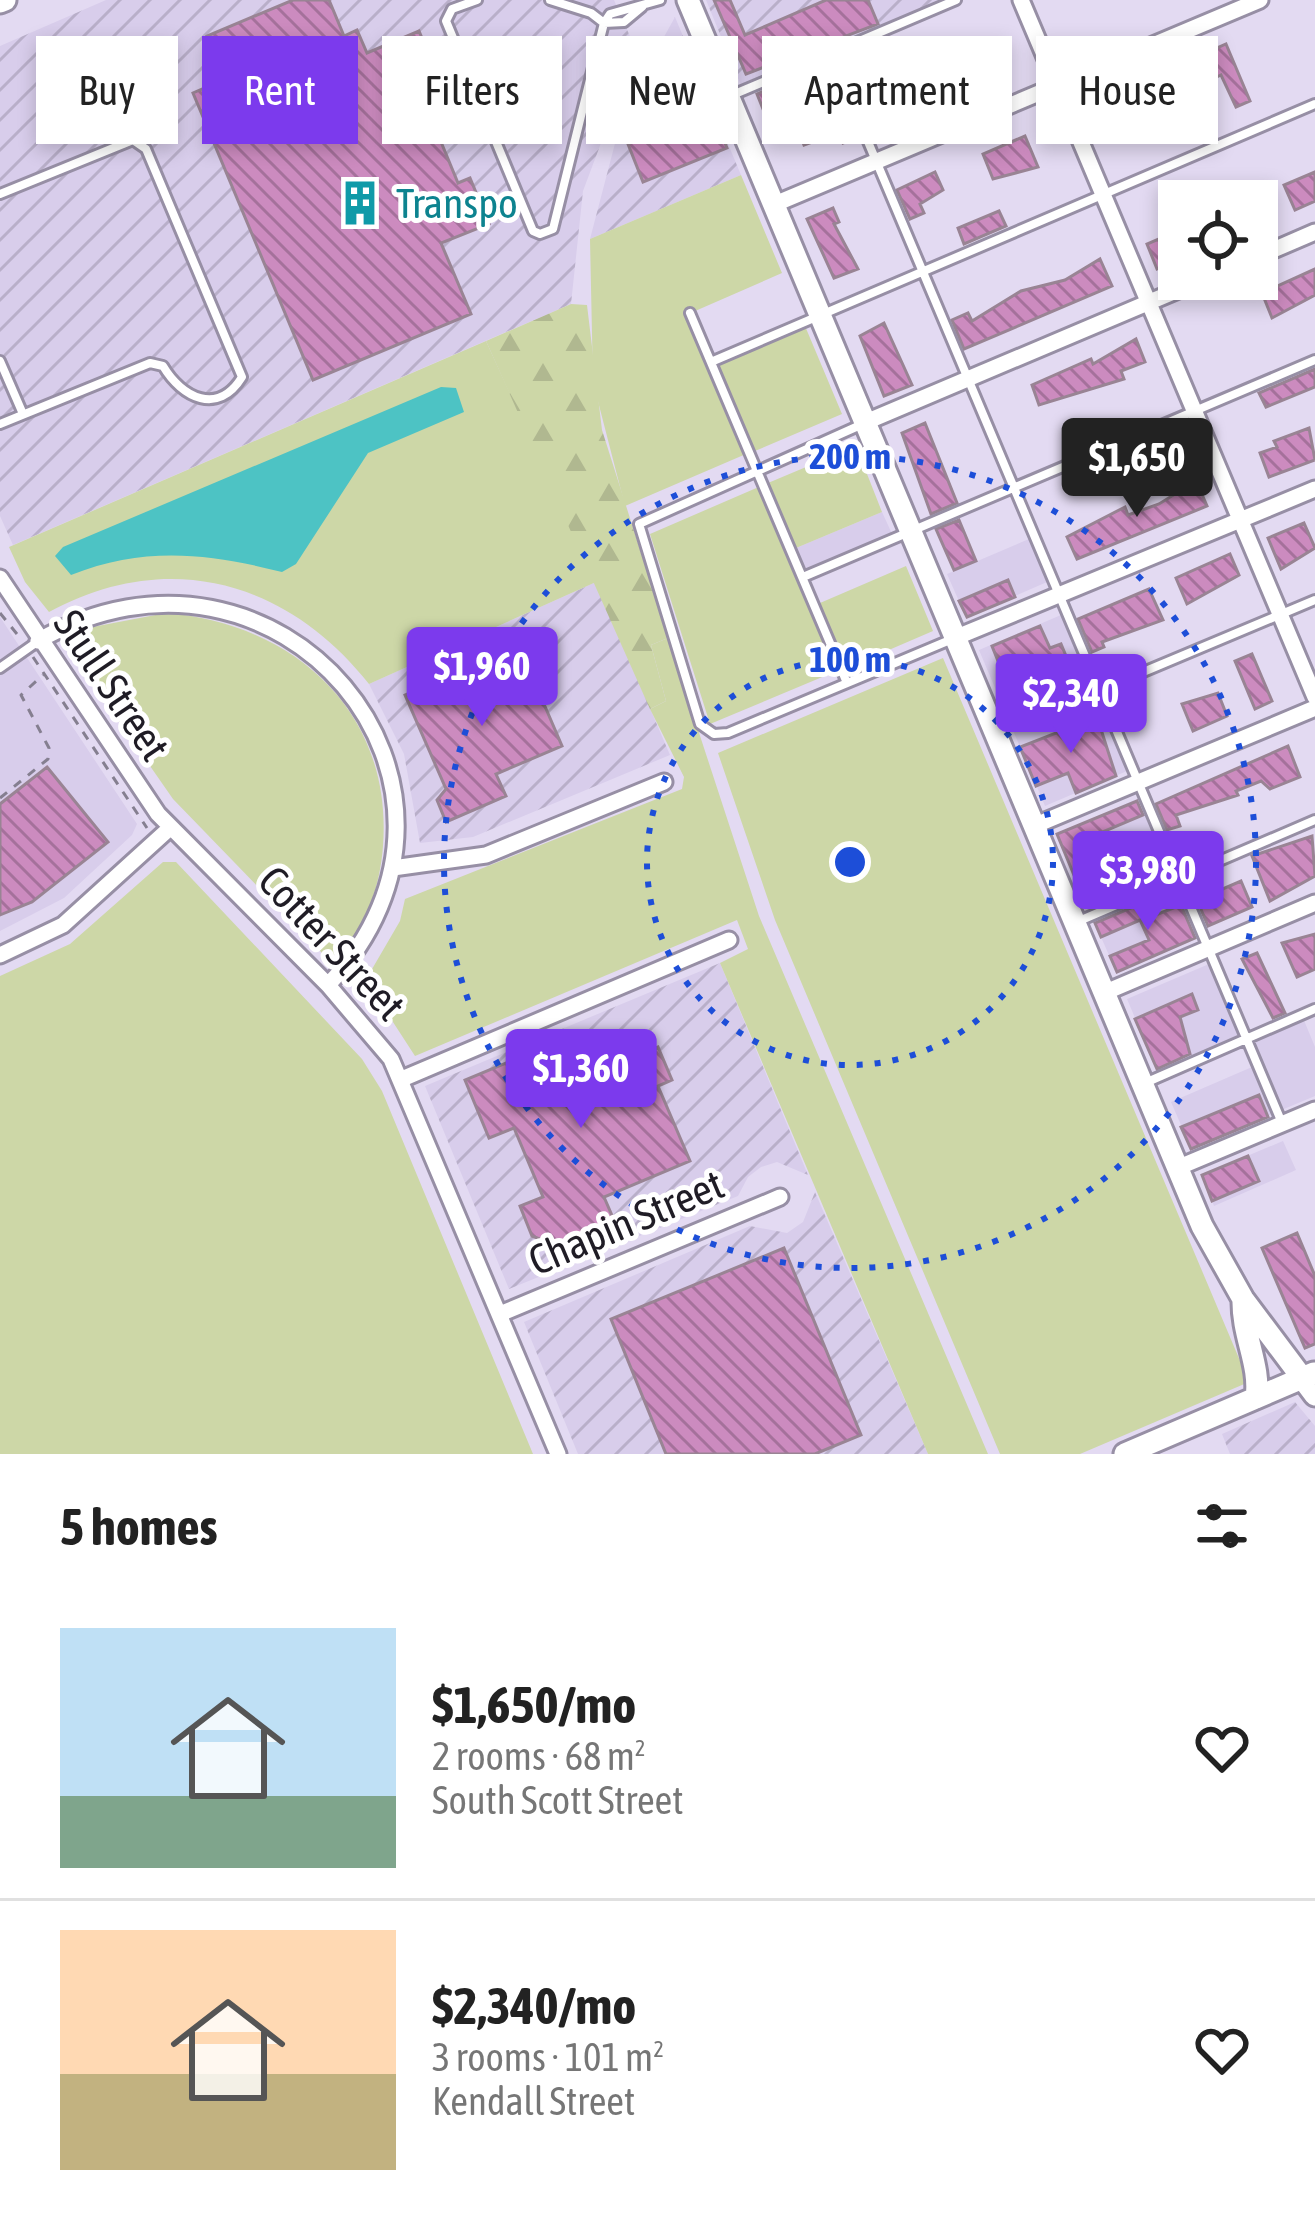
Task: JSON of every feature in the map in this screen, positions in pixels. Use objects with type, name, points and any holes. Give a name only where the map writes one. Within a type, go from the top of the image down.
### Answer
[{"type":"street","points":[[688,0],[703,36]]},
{"type":"street","points":[[1021,0],[1036,38]]},
{"type":"street","points":[[1174,36],[1260,0]]},
{"type":"street","points":[[775,204],[1036,94]]},
{"type":"street","points":[[738,120],[1214,1252],[1243,1299],[1311,1382],[1256,1398],[1156,1448],[1125,1454]]},
{"type":"street","points":[[1080,144],[1315,697]]},
{"type":"street","points":[[1278,248],[1315,232]]},
{"type":"street","points":[[866,422],[1158,299]]},
{"type":"street","points":[[957,637],[1315,489]]},
{"type":"street","name":"Stull Street","points":[[0,578],[114,754],[171,827]]},
{"type":"street","points":[[38,641],[111,610],[184,602],[240,614],[289,636],[349,692],[373,732],[393,800],[393,868],[359,949],[328,986]]},
{"type":"street","points":[[1036,825],[1315,708]]},
{"type":"street","points":[[393,868],[486,855],[664,782]]},
{"type":"street","points":[[0,955],[63,925],[171,827]]},
{"type":"street","name":"Cotter Street","points":[[171,827],[328,986],[377,1041],[402,1079],[558,1454]]},
{"type":"street","points":[[1106,992],[1315,903]]},
{"type":"street","points":[[402,1079],[729,940]]},
{"type":"street","points":[[1178,1168],[1315,1111]]},
{"type":"street","name":"Chapin Street","points":[[500,1314],[780,1196]]},
{"type":"street","points":[[1243,1299],[1242,1333],[1257,1372],[1256,1398]]},
{"type":"lane","points":[[477,0],[452,9],[446,21],[533,231],[540,234],[553,229],[604,23],[610,14],[660,0]]},
{"type":"lane","points":[[550,0],[591,13],[604,23]]},
{"type":"lane","points":[[873,36],[956,0]]},
{"type":"lane","points":[[711,362],[1315,104]]},
{"type":"lane","points":[[0,194],[133,140],[146,149],[242,377],[234,389],[221,395],[190,399],[176,389],[163,366],[150,363],[0,424]]},
{"type":"lane","points":[[868,144],[1282,1124]]},
{"type":"lane","points":[[690,313],[848,683]]},
{"type":"lane","points":[[803,577],[1315,360]]},
{"type":"lane","points":[[0,361],[23,414]]},
{"type":"lane","points":[[866,422],[639,524],[700,724],[713,734],[728,733],[957,637]]},
{"type":"lane","points":[[1098,691],[1315,600]]},
{"type":"lane","points":[[0,668],[38,641]]},
{"type":"lane","points":[[1076,922],[1315,820]]},
{"type":"lane","points":[[1144,1083],[1315,1009]]},
{"type":"path","points":[[0,613],[12,621],[18,635]]},
{"type":"path","points":[[0,629],[12,621]]},
{"type":"path","points":[[39,667],[53,696],[145,825]]},
{"type":"path","points":[[0,798],[48,760],[49,748],[21,694],[44,674]]},
{"type":"shaded area","points":[[106,0],[614,0],[630,36],[586,36],[586,144],[601,144],[583,191],[571,304],[13,545],[0,516],[0,46]]},
{"type":"shaded area","points":[[706,0],[947,0],[863,36],[762,36],[762,79],[742,88],[738,36],[721,36]]},
{"type":"shaded area","points":[[675,17],[683,36],[664,36]]},
{"type":"shaded area","points":[[615,144],[728,144],[741,175],[590,239]]},
{"type":"shaded area","points":[[441,387],[456,388],[464,412],[368,453],[296,564],[282,572],[228,560],[150,556],[71,575],[55,556],[63,547]]},
{"type":"shaded area","points":[[882,512],[893,536],[806,572],[796,548]]},
{"type":"shaded area","points":[[1029,539],[1047,582],[966,617],[947,574]]},
{"type":"shaded area","points":[[596,582],[670,755],[473,837],[420,843],[404,754],[369,684]]},
{"type":"shaded area","points":[[1061,615],[1127,771],[1045,806],[979,650]]},
{"type":"shaded area","points":[[0,617],[137,824],[132,835],[64,898],[0,931]]},
{"type":"shaded area","points":[[1139,798],[1171,877],[1089,911],[1057,834]]},
{"type":"shaded area","points":[[1175,884],[1197,937],[1116,971],[1093,919]]},
{"type":"shaded area","points":[[720,963],[808,1175],[777,1162],[761,1167],[748,1177],[738,1196],[509,1289],[425,1086]]},
{"type":"shaded area","points":[[1209,964],[1240,1035],[1158,1072],[1127,999]]},
{"type":"shaded area","points":[[1303,1018],[1315,1047],[1315,1096],[1191,1148],[1171,1102],[1252,1067],[1243,1044]]},
{"type":"shaded area","points":[[1283,1141],[1296,1170],[1214,1206],[1202,1175]]},
{"type":"shaded area","points":[[815,1192],[928,1454],[578,1454],[524,1322],[750,1226],[787,1233],[803,1222]]},
{"type":"shaded area","points":[[1295,1402],[1315,1426],[1315,1454],[1230,1454],[1222,1434]]},
{"type":"green space","points":[[741,175],[782,273],[686,315],[746,454],[625,506],[593,382],[590,239]]},
{"type":"green space","points":[[571,304],[587,305],[602,430],[668,638],[651,645],[666,701],[650,709],[486,341]]},
{"type":"green space","points":[[805,326],[842,414],[755,451],[718,365]]},
{"type":"green space","points":[[486,341],[596,582],[369,684],[337,648],[301,620],[263,599],[222,585],[180,579],[137,582],[93,592],[49,612],[25,582],[9,547]]},
{"type":"green space","points":[[856,446],[882,512],[796,548],[768,483]]},
{"type":"green space","points":[[761,486],[839,670],[710,724],[650,534]]},
{"type":"green space","points":[[906,566],[933,631],[847,668],[820,603]]},
{"type":"green space","points":[[166,613],[212,620],[255,635],[293,656],[326,683],[352,716],[371,754],[382,798],[383,846],[370,904],[339,955],[324,955],[173,799],[68,648],[82,629]]},
{"type":"green space","points":[[668,638],[759,916],[988,1454],[928,1454],[720,963],[748,949],[737,920],[415,1056],[391,1019],[361,988],[400,921],[405,899],[682,789],[684,777],[650,709],[666,701],[651,645]]},
{"type":"green space","points":[[943,658],[1249,1382],[1080,1454],[1000,1454],[775,920],[718,753]]},
{"type":"green space","points":[[163,862],[176,862],[362,1059],[382,1091],[533,1454],[0,1454],[0,976],[70,944]]},
{"type":"building","name":"Transpo","points":[[293,0],[329,0],[344,36],[207,36]]},
{"type":"building","points":[[714,0],[730,0],[745,35],[826,0],[868,0],[878,24],[846,36],[762,36],[762,68],[746,74],[738,56],[738,36],[730,36]]},
{"type":"building","name":"Transpo","points":[[357,30],[367,53],[382,47],[382,144],[442,144],[458,183],[470,178],[489,224],[441,243],[471,314],[313,380],[214,144],[358,144],[358,36],[344,36]]},
{"type":"building","points":[[1226,44],[1250,101],[1236,107],[1218,76],[1218,48]]},
{"type":"building","name":"Transpo","points":[[202,89],[202,115],[193,93]]},
{"type":"building","points":[[1025,136],[1038,167],[993,179],[983,154]]},
{"type":"building","points":[[628,144],[725,144],[727,148],[643,182]]},
{"type":"building","points":[[935,172],[943,190],[920,204],[924,213],[910,219],[897,190]]},
{"type":"building","points":[[1315,172],[1315,201],[1295,210],[1284,185]]},
{"type":"building","points":[[833,208],[839,222],[834,224],[858,269],[834,278],[807,219]]},
{"type":"building","points":[[999,211],[1006,226],[964,244],[958,228]]},
{"type":"building","points":[[1158,239],[1157,269],[1147,244]]},
{"type":"building","points":[[1100,259],[1112,286],[964,349],[952,320],[968,313],[972,321],[1021,291],[1065,280]]},
{"type":"building","points":[[1315,269],[1315,295],[1272,318],[1265,300],[1278,300],[1278,286]]},
{"type":"building","points":[[884,323],[912,385],[884,396],[860,336]]},
{"type":"building","points":[[1136,339],[1145,362],[1121,371],[1124,379],[1039,405],[1032,385],[1091,359],[1093,364]]},
{"type":"building","points":[[1315,369],[1315,387],[1266,407],[1259,393]]},
{"type":"building","points":[[925,423],[957,503],[931,514],[902,433]]},
{"type":"building","points":[[1309,428],[1315,460],[1269,477],[1260,453],[1277,447],[1274,441]]},
{"type":"building","points":[[1194,476],[1207,506],[1077,559],[1067,537],[1125,507],[1128,515],[1159,504],[1180,491],[1177,484]]},
{"type":"building","points":[[959,520],[976,561],[954,570],[936,529]]},
{"type":"building","points":[[1304,523],[1315,548],[1281,569],[1268,538]]},
{"type":"building","points":[[1230,554],[1239,575],[1187,604],[1176,578]]},
{"type":"building","points":[[1008,580],[1015,597],[967,617],[959,601]]},
{"type":"building","points":[[1149,589],[1163,620],[1102,642],[1104,647],[1092,652],[1078,619]]},
{"type":"building","points":[[1040,626],[1050,648],[1061,644],[1066,656],[1006,681],[992,646]]},
{"type":"building","points":[[519,646],[562,746],[496,774],[506,796],[446,822],[437,800],[446,789],[405,695]]},
{"type":"building","points":[[1252,654],[1272,701],[1255,709],[1235,661]]},
{"type":"building","points":[[1218,693],[1227,716],[1193,731],[1182,704]]},
{"type":"building","points":[[1097,717],[1116,776],[1076,793],[1068,773],[1036,786],[1020,747]]},
{"type":"building","points":[[1288,746],[1300,777],[1270,789],[1261,781],[1236,791],[1238,795],[1176,815],[1180,826],[1167,830],[1156,804]]},
{"type":"building","points":[[47,767],[108,842],[32,902],[0,915],[0,804]]},
{"type":"building","points":[[1137,801],[1143,815],[1081,841],[1091,867],[1104,861],[1112,880],[1081,892],[1057,834]]},
{"type":"building","points":[[1312,836],[1315,876],[1270,901],[1252,856]]},
{"type":"building","points":[[1241,881],[1252,907],[1208,926],[1197,900]]},
{"type":"building","points":[[1147,901],[1153,916],[1181,905],[1195,938],[1117,972],[1110,956],[1149,940],[1140,920],[1101,937],[1095,923]]},
{"type":"building","points":[[1315,934],[1315,969],[1297,977],[1282,943]]},
{"type":"building","points":[[1257,953],[1285,1013],[1273,1018],[1242,959]]},
{"type":"building","points":[[1192,994],[1198,1010],[1180,1017],[1190,1054],[1157,1069],[1135,1019]]},
{"type":"building","points":[[583,1031],[600,1071],[658,1047],[672,1080],[658,1086],[690,1161],[604,1197],[617,1227],[565,1249],[532,1236],[520,1206],[543,1197],[514,1128],[489,1138],[465,1080]]},
{"type":"building","points":[[1259,1095],[1268,1117],[1191,1149],[1181,1127]]},
{"type":"building","points":[[1248,1156],[1259,1181],[1212,1201],[1202,1175]]},
{"type":"building","points":[[1297,1233],[1315,1276],[1315,1344],[1305,1348],[1262,1248]]},
{"type":"building","points":[[784,1248],[861,1435],[815,1454],[666,1454],[611,1319]]},
{"type":"place","name":"Transpo","points":[[360,203]]}]
